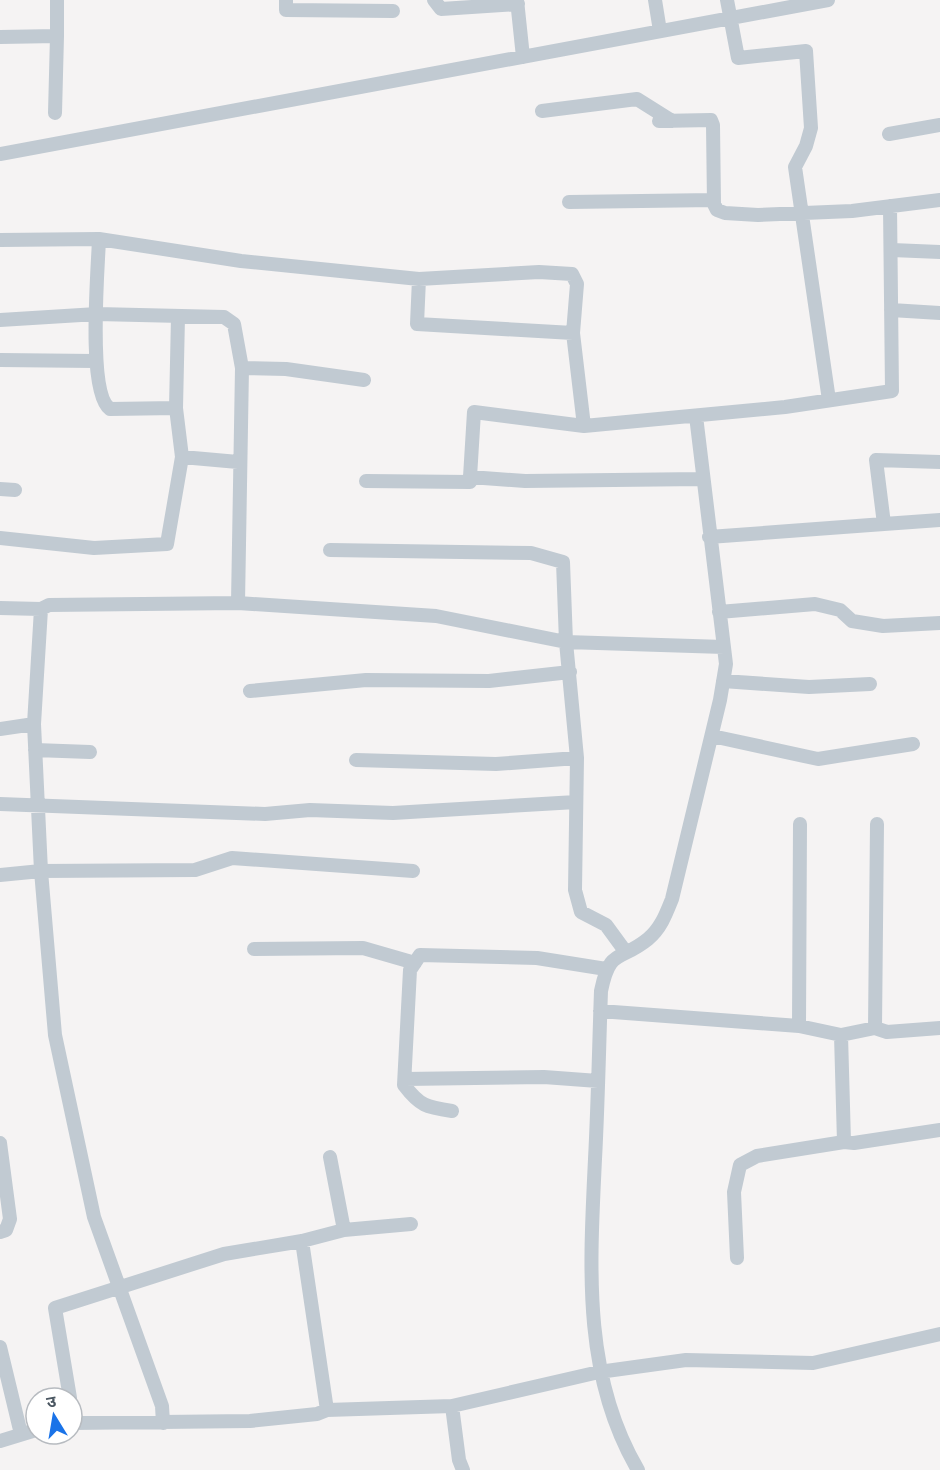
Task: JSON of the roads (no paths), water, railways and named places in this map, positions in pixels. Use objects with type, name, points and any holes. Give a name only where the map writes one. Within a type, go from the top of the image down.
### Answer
[{"type":"street","points":[[55,113],[57,0]]},
{"type":"street","points":[[286,0],[286,10],[356,5],[393,11]]},
{"type":"street","points":[[434,0],[441,9],[453,10],[518,2],[523,57]]},
{"type":"street","points":[[655,0],[660,31]]},
{"type":"street","points":[[727,0],[738,58],[806,51],[811,128],[806,146],[795,167],[829,400]]},
{"type":"street","points":[[0,154],[828,0]]},
{"type":"street","points":[[0,37],[57,36]]},
{"type":"street","points":[[542,111],[637,99],[666,121],[711,120],[713,125],[714,200],[717,210],[725,213],[802,213],[940,200]]},
{"type":"street","points":[[888,134],[940,125]]},
{"type":"street","points":[[569,202],[714,200]]},
{"type":"street","points":[[366,481],[470,482],[474,412],[584,426],[696,416],[891,391],[890,206]]},
{"type":"street","points":[[99,239],[94,361],[102,398],[110,409],[176,408]]},
{"type":"street","points":[[0,240],[99,239],[241,261],[419,279],[540,272],[572,274],[577,284],[573,333],[584,426]]},
{"type":"street","points":[[892,250],[940,252]]},
{"type":"street","points":[[419,279],[417,324],[573,333]]},
{"type":"street","points":[[891,310],[940,313]]},
{"type":"street","points":[[0,320],[97,314],[224,317],[234,324],[242,368],[238,462],[241,465],[238,603]]},
{"type":"street","points":[[0,538],[94,548],[167,544],[182,457],[176,408],[178,317]]},
{"type":"street","points":[[0,360],[94,361]]},
{"type":"street","points":[[242,368],[286,369],[364,380]]},
{"type":"street","points":[[638,1470],[617,1428],[599,1372],[592,1324],[591,1251],[600,1011],[606,969],[614,958],[647,940],[662,923],[672,899],[723,681],[724,647],[696,416]]},
{"type":"street","points":[[182,457],[238,462]]},
{"type":"street","points":[[884,524],[876,460],[940,462]]},
{"type":"street","points":[[470,477],[525,482],[702,479]]},
{"type":"street","points":[[0,489],[15,490]]},
{"type":"street","points":[[709,537],[940,520]]},
{"type":"street","points":[[330,550],[531,553],[563,562],[566,642],[577,758],[575,891],[578,906],[587,917],[606,925],[625,951]]},
{"type":"street","points":[[0,608],[41,609],[49,605],[238,603],[436,616],[566,642],[724,647]]},
{"type":"street","points":[[719,612],[815,604],[840,610],[852,621],[883,626],[940,623]]},
{"type":"street","points":[[41,609],[34,724],[41,871],[55,1035],[94,1217],[162,1406],[163,1423]]},
{"type":"street","points":[[250,691],[366,680],[489,681],[570,672]]},
{"type":"street","points":[[723,681],[809,687],[870,684]]},
{"type":"street","points":[[0,729],[34,724]]},
{"type":"street","points":[[712,735],[818,759],[913,744]]},
{"type":"street","points":[[35,750],[90,752]]},
{"type":"street","points":[[356,760],[496,764],[577,758]]},
{"type":"street","points":[[0,804],[265,814],[310,810],[393,813],[576,802]]},
{"type":"street","points":[[799,1026],[800,824]]},
{"type":"street","points":[[874,1028],[876,824]]},
{"type":"street","points":[[0,875],[41,871],[195,870],[232,858],[413,871]]},
{"type":"street","points":[[254,949],[363,948],[415,963]]},
{"type":"street","points":[[452,1111],[425,1107],[404,1085],[410,970],[420,955],[537,958],[606,969]]},
{"type":"street","points":[[600,1011],[799,1026],[841,1035],[874,1028],[887,1032],[940,1028]]},
{"type":"street","points":[[841,1035],[844,1142]]},
{"type":"street","points":[[405,1079],[544,1077],[598,1081]]},
{"type":"street","points":[[737,1258],[735,1192],[740,1166],[757,1156],[844,1142],[854,1143],[940,1131]]},
{"type":"street","points":[[0,1143],[9,1219],[6,1230],[0,1232]]},
{"type":"street","points":[[330,1158],[344,1230]]},
{"type":"street","points":[[68,1386],[55,1308],[224,1254],[302,1241],[344,1230],[411,1224]]},
{"type":"street","points":[[302,1241],[327,1410]]},
{"type":"street","points":[[84,1422],[250,1421],[317,1414],[327,1410],[452,1406],[599,1372],[686,1360],[813,1363],[940,1334]]},
{"type":"street","points":[[0,1347],[21,1434]]},
{"type":"street","points":[[452,1406],[459,1460],[463,1470]]},
{"type":"street","points":[[0,1441],[24,1433]]}]
